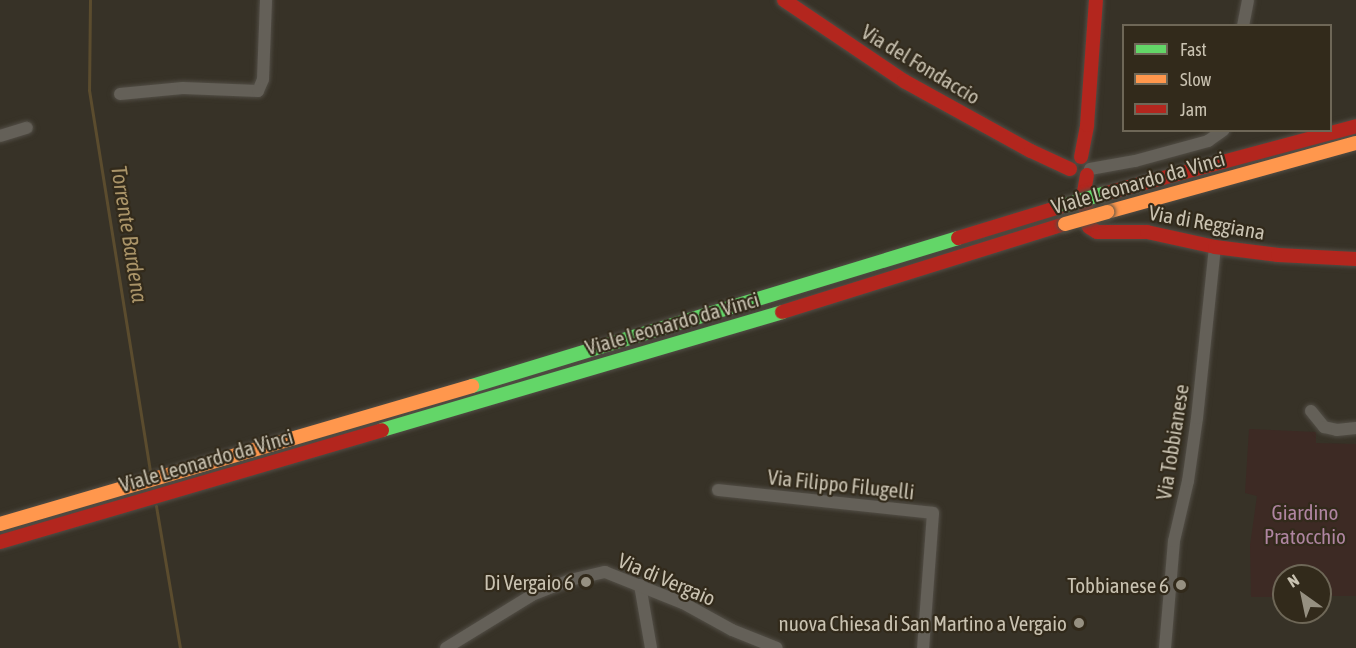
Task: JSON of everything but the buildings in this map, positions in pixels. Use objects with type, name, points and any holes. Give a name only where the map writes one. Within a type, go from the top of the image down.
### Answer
[{"type":"main road","name":"Via del Fondaccio","points":[[784,0],[904,81],[1041,156],[1081,166]]},
{"type":"main road","points":[[1081,166],[1087,125],[1095,0]]},
{"type":"main road","name":"Viale Leonardo da Vinci","points":[[0,524],[551,363],[1103,194],[1356,126]]},
{"type":"main road","name":"Viale Leonardo da Vinci","points":[[0,542],[767,318],[1065,224],[1356,144]]},
{"type":"main road","name":"Via di Reggiana","points":[[1081,166],[1088,224],[1097,232],[1147,232],[1215,247],[1278,255],[1356,259]]},
{"type":"street","points":[[120,94],[183,88],[258,91],[263,79],[266,0]]},
{"type":"street","points":[[1243,24],[1248,0]]},
{"type":"street","points":[[0,136],[27,128]]},
{"type":"street","points":[[1081,166],[1135,161],[1208,141],[1221,132]]},
{"type":"street","name":"Via Tobbianese","points":[[1167,646],[1174,541],[1188,481],[1197,418],[1215,247]]},
{"type":"street","points":[[1311,411],[1324,427],[1337,430],[1356,429]]},
{"type":"street","name":"Via Filippo Filugelli","points":[[718,490],[933,513],[923,648]]},
{"type":"street","name":"Via di Vergaio","points":[[446,648],[532,595],[570,580],[605,572],[683,603],[732,630],[777,648]]},
{"type":"street","points":[[640,585],[651,648]]},
{"type":"green space","name":"Giardino Pratocchio","points":[[1249,429],[1316,432],[1316,443],[1356,444],[1356,596],[1332,596],[1332,564],[1272,564],[1272,597],[1251,597],[1250,545],[1257,496],[1245,493]]},
{"type":"waterway","name":"Torrente Bardena","points":[[90,0],[89,90],[150,471]]},
{"type":"waterway","name":"Torrente Bardena","points":[[156,506],[180,648]]},
{"type":"traffic: fast","points":[[1066,205],[1103,194]]},
{"type":"traffic: fast","points":[[472,386],[958,238]]},
{"type":"traffic: fast","points":[[382,430],[782,312]]},
{"type":"traffic: slow","points":[[1107,212],[1356,143]]},
{"type":"traffic: slow","points":[[1065,224],[1107,212]]},
{"type":"traffic: slow","points":[[0,524],[472,386]]},
{"type":"traffic: jam","points":[[784,0],[904,81],[1031,151],[1070,169]]},
{"type":"traffic: jam","points":[[1081,157],[1087,125],[1096,0]]},
{"type":"traffic: jam","points":[[1103,194],[1356,126]]},
{"type":"traffic: jam","points":[[1087,175],[1084,192],[1087,220],[1089,227],[1097,232],[1147,232],[1215,247],[1278,255],[1356,259]]},
{"type":"traffic: jam","points":[[958,238],[1066,205]]},
{"type":"traffic: jam","points":[[782,312],[1065,224]]},
{"type":"traffic: jam","points":[[0,542],[382,430]]},
{"type":"place","name":"Di Vergaio 6","points":[[586,582]]},
{"type":"place","name":"Tobbianese 6","points":[[1181,585]]},
{"type":"place","name":"nuova Chiesa di San Martino a Vergaio","points":[[1079,623]]}]
